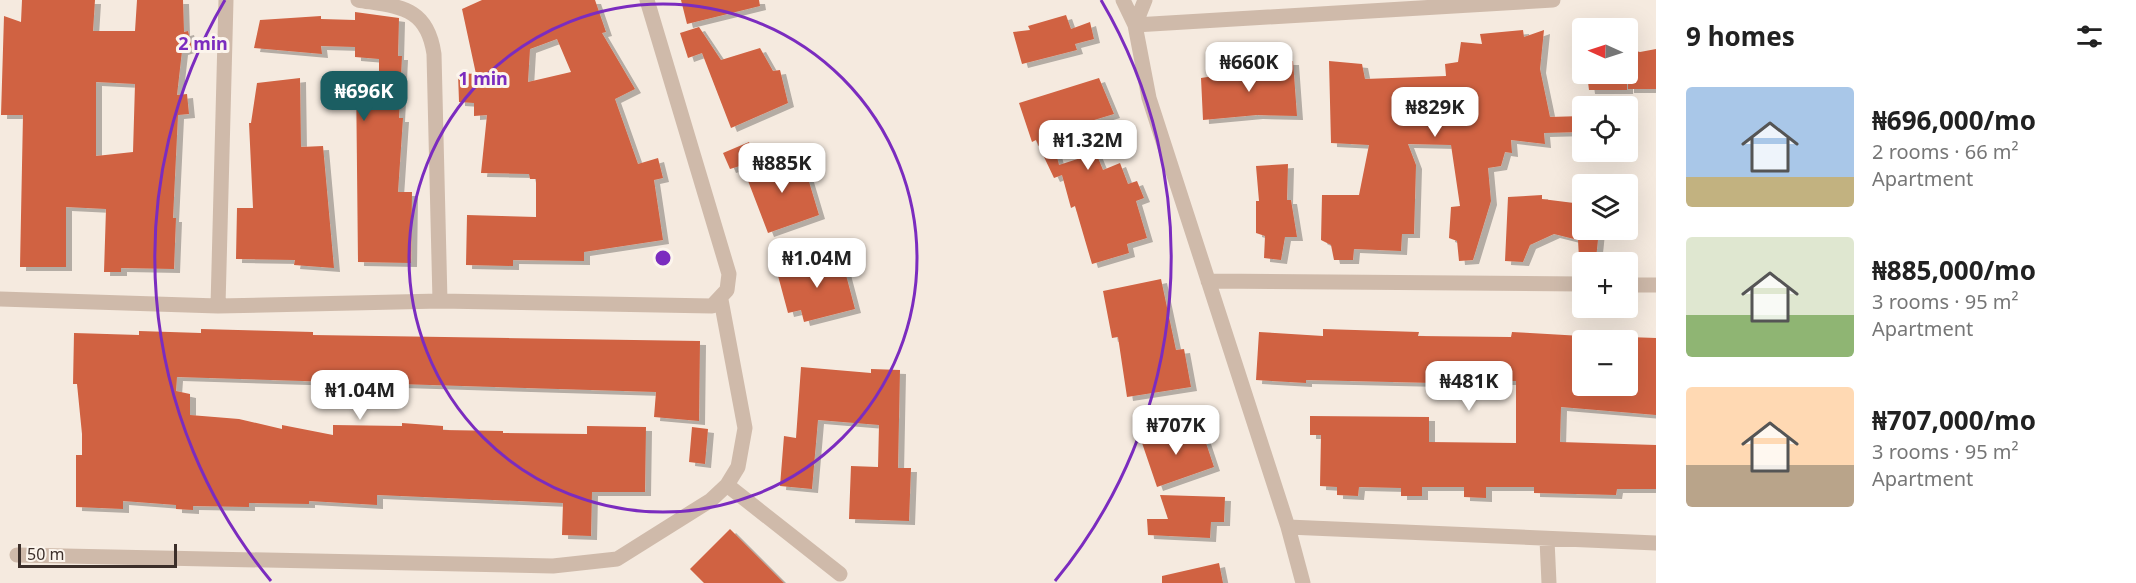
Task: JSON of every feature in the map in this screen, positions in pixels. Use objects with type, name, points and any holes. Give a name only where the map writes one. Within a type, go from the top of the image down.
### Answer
[{"type":"street","points":[[218,306],[226,0]]},
{"type":"street","points":[[358,0],[391,6],[416,14],[431,33],[434,54],[440,301]]},
{"type":"street","points":[[0,299],[218,306],[440,301],[712,306],[721,300],[727,290],[729,274],[647,0]]},
{"type":"street","points":[[1123,0],[1135,25],[1149,99],[1288,527],[1303,583]]},
{"type":"street","points":[[1135,25],[1144,0]]},
{"type":"street","points":[[1135,25],[1553,0]]},
{"type":"street","points":[[1208,281],[1572,284]]},
{"type":"street","points":[[1638,285],[1656,285]]},
{"type":"street","points":[[17,555],[553,566],[617,559],[711,500],[727,485],[738,467],[745,428],[721,300]]},
{"type":"street","points":[[727,485],[840,574]]},
{"type":"street","points":[[1288,527],[1656,543]]},
{"type":"street","points":[[1547,540],[1549,583]]},
{"type":"building","points":[[22,0],[95,0],[93,31],[135,31],[137,0],[183,0],[184,32],[188,31],[192,48],[182,51],[177,95],[187,94],[189,114],[178,115],[173,218],[176,218],[174,269],[121,268],[121,272],[104,272],[106,209],[66,207],[66,267],[20,267],[23,115],[1,115],[4,16],[21,22]],"holes":[[[96,82],[135,84],[133,152],[96,156]]]},
{"type":"building","points":[[482,0],[595,0],[606,32],[602,33],[635,89],[615,99],[638,164],[658,158],[663,178],[654,180],[663,240],[584,252],[584,261],[513,260],[513,266],[466,265],[467,215],[536,217],[536,179],[530,179],[529,174],[481,173],[487,115],[474,116],[474,103],[459,102],[458,73],[476,74],[462,9]],"holes":[[[557,39],[571,72],[528,82],[530,49]]]},
{"type":"building","points":[[681,0],[759,0],[760,6],[687,24]]},
{"type":"building","points":[[355,12],[399,18],[398,56],[402,56],[399,118],[403,118],[398,192],[412,192],[411,263],[358,262],[356,73],[379,71],[379,59],[355,57],[355,47],[321,46],[322,54],[254,48],[260,20],[321,16],[321,19],[355,20]]},
{"type":"building","points":[[1066,15],[1071,29],[1090,22],[1094,39],[1075,44],[1077,50],[1022,64],[1013,32],[1030,30],[1028,26]]},
{"type":"building","points":[[699,27],[721,60],[760,48],[773,71],[780,70],[788,103],[731,128],[702,53],[688,58],[680,33]]},
{"type":"building","points":[[1523,30],[1524,37],[1544,30],[1540,69],[1550,117],[1572,116],[1572,132],[1544,133],[1545,144],[1511,140],[1512,153],[1505,152],[1501,166],[1488,168],[1491,201],[1473,260],[1459,261],[1457,241],[1449,238],[1451,207],[1460,206],[1451,145],[1408,144],[1416,165],[1414,234],[1402,234],[1401,251],[1354,249],[1353,260],[1334,260],[1331,245],[1321,240],[1322,195],[1359,195],[1369,145],[1331,143],[1329,61],[1362,64],[1365,79],[1446,76],[1445,64],[1458,62],[1461,42],[1482,44],[1480,34]]},
{"type":"building","points":[[1656,49],[1656,89],[1628,89],[1628,84],[1638,84],[1638,52]]},
{"type":"building","points":[[1271,61],[1293,61],[1297,116],[1257,115],[1203,120],[1201,78],[1214,76],[1220,63],[1239,66],[1241,80],[1271,76]]},
{"type":"building","points":[[300,78],[301,147],[323,146],[334,268],[294,265],[295,260],[236,259],[237,208],[253,208],[249,123],[251,123],[257,83]]},
{"type":"building","points":[[1099,78],[1114,114],[1051,133],[1059,165],[1096,153],[1103,170],[1120,163],[1128,184],[1137,181],[1144,198],[1136,201],[1147,238],[1127,244],[1129,253],[1092,264],[1075,206],[1071,208],[1062,175],[1054,178],[1036,140],[1032,142],[1019,103]]},
{"type":"building","points":[[1588,84],[1627,84],[1627,90],[1589,90]]},
{"type":"building","points":[[749,142],[756,161],[730,169],[723,153]]},
{"type":"building","points":[[795,154],[802,177],[807,175],[819,215],[768,233],[745,173]]},
{"type":"building","points":[[1288,164],[1287,200],[1291,200],[1297,237],[1285,237],[1281,260],[1264,258],[1265,236],[1256,233],[1256,201],[1259,201],[1256,166]]},
{"type":"building","points":[[1542,195],[1542,199],[1572,203],[1572,238],[1554,234],[1530,245],[1523,262],[1505,261],[1508,197]]},
{"type":"building","points":[[1578,240],[1598,240],[1597,252],[1579,252]]},
{"type":"building","points":[[841,256],[855,309],[804,322],[801,310],[788,313],[777,272]]},
{"type":"building","points":[[1161,279],[1176,350],[1184,349],[1191,387],[1127,397],[1118,337],[1112,338],[1103,291]]},
{"type":"building","points":[[201,329],[313,332],[313,335],[700,341],[699,421],[654,417],[656,392],[177,377],[176,391],[190,394],[190,415],[239,419],[282,429],[282,425],[333,435],[333,425],[402,426],[402,423],[443,426],[443,430],[503,431],[503,433],[587,434],[587,426],[646,427],[645,492],[592,492],[591,536],[562,535],[563,503],[377,495],[377,505],[309,501],[309,504],[249,503],[249,507],[193,506],[193,510],[176,509],[176,505],[123,501],[123,509],[76,507],[76,455],[82,455],[82,434],[77,384],[73,384],[74,333],[139,335],[139,331],[201,333]]},
{"type":"building","points":[[1323,329],[1419,332],[1418,336],[1511,337],[1512,332],[1572,335],[1572,396],[1638,396],[1638,337],[1656,338],[1656,415],[1561,407],[1560,442],[1656,445],[1656,489],[1617,489],[1616,495],[1534,493],[1534,487],[1486,487],[1486,498],[1464,497],[1464,487],[1422,487],[1422,496],[1401,496],[1401,488],[1359,487],[1358,496],[1337,495],[1337,487],[1320,486],[1321,435],[1310,435],[1310,416],[1429,417],[1429,442],[1516,443],[1516,381],[1435,381],[1435,383],[1306,380],[1306,383],[1256,380],[1259,332],[1323,336]]},
{"type":"building","points":[[801,367],[871,373],[871,369],[900,370],[898,468],[911,468],[909,521],[849,519],[851,466],[878,467],[879,425],[818,420],[812,489],[780,486],[784,436],[796,438]]},
{"type":"building","points":[[1180,426],[1185,440],[1203,434],[1214,467],[1157,487],[1141,440]]},
{"type":"building","points":[[692,427],[708,429],[705,464],[689,462]]},
{"type":"building","points":[[1160,495],[1225,497],[1224,522],[1211,522],[1210,538],[1148,535],[1147,519],[1168,519]]},
{"type":"building","points":[[730,529],[784,583],[704,583],[690,569]]},
{"type":"building","points":[[1219,563],[1223,583],[1162,583],[1162,576]]}]
